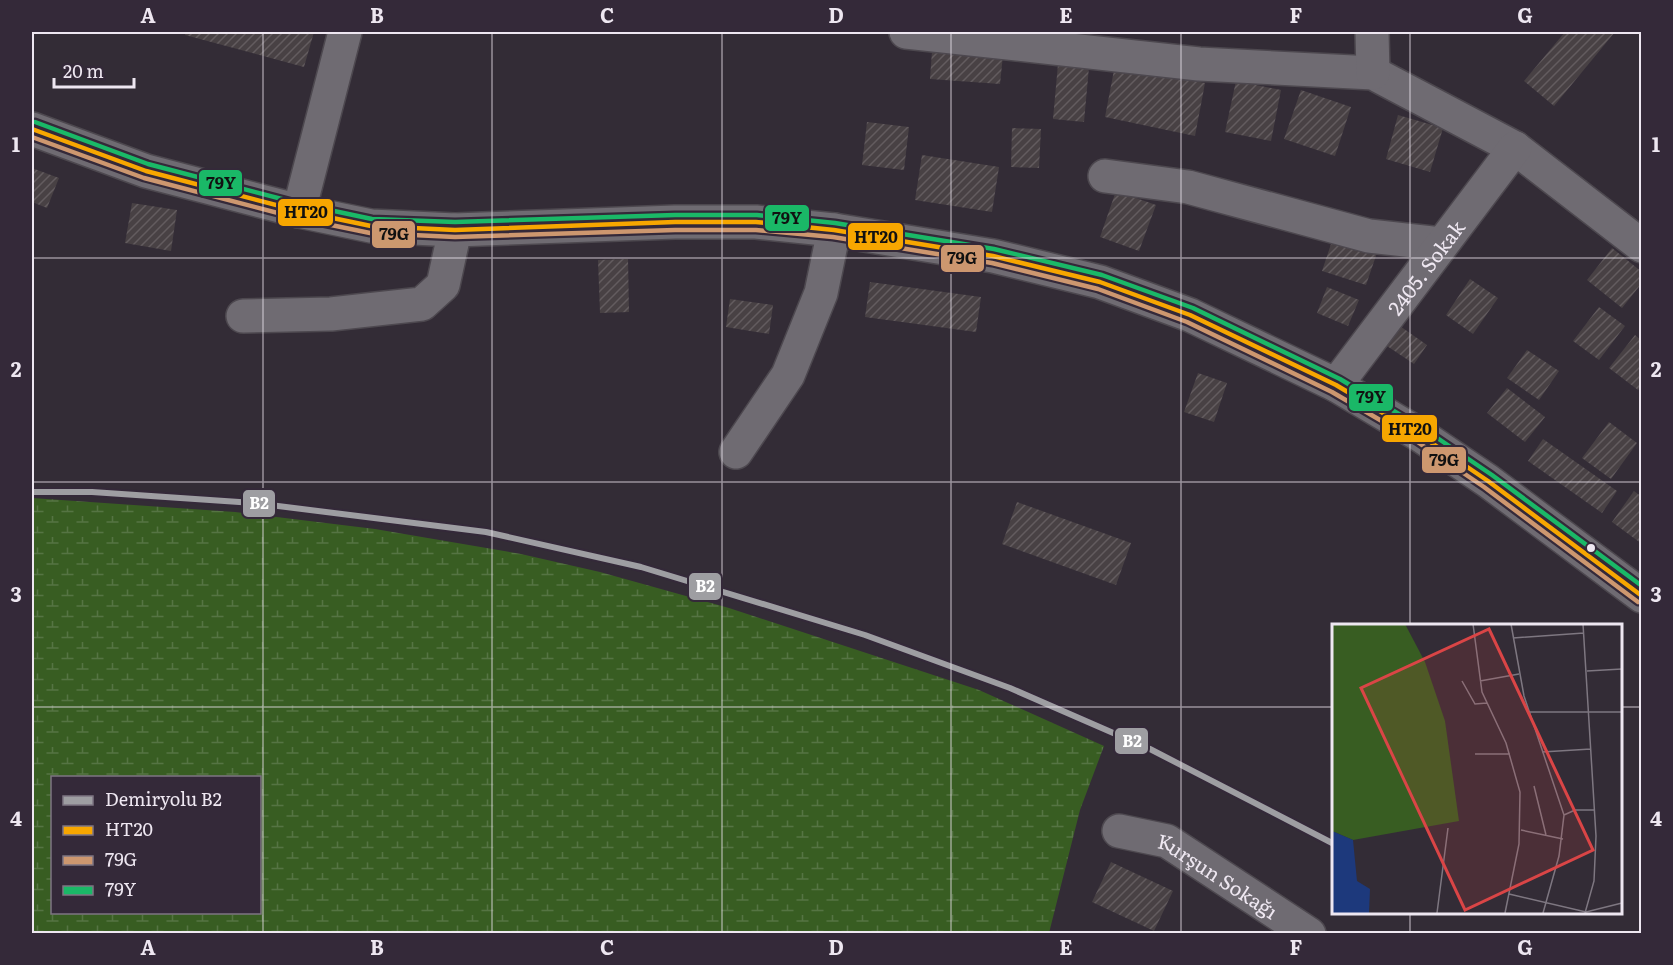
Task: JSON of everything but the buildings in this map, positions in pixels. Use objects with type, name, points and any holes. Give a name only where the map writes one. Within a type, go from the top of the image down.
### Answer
[{"type":"street","points":[[299,211],[345,32]]},
{"type":"street","points":[[914,32],[1199,64],[1373,73],[1515,148],[1641,246]]},
{"type":"street","points":[[1372,32],[1373,73]]},
{"type":"street","points":[[32,129],[146,171],[299,211],[371,226],[455,230],[675,222],[756,222],[834,230],[993,256],[1100,282],[1190,315],[1336,385],[1420,435],[1488,481],[1641,596]]},
{"type":"street","name":"2405. Sokak","points":[[1336,385],[1515,148]]},
{"type":"street","points":[[1105,176],[1188,187],[1369,236],[1441,244]]},
{"type":"street","points":[[243,316],[331,314],[422,304],[443,285],[455,230]]},
{"type":"street","points":[[736,452],[788,375],[821,293],[834,230]]},
{"type":"street","name":"Kurşun Sokağı","points":[[1119,831],[1167,841],[1309,933]]},
{"type":"green space","points":[[32,498],[235,512],[375,529],[521,554],[600,572],[729,608],[979,690],[1104,746],[1080,810],[1049,933],[32,933]]},
{"type":"rail line","name":"B2","points":[[32,492],[92,492],[254,503],[486,532],[641,567],[865,635],[1010,688],[1150,749],[1332,843]]},
{"type":"transit line","name":"79Y","points":[[35,122],[148,164],[301,204],[372,219],[455,222],[675,215],[757,215],[835,223],[994,249],[1102,275],[1193,308],[1340,379],[1424,429],[1492,475],[1642,586]]},
{"type":"transit line","name":"HT20","points":[[32,129],[146,171],[299,211],[371,226],[455,230],[675,222],[756,222],[834,230],[993,256],[1100,282],[1190,315],[1336,385],[1420,435],[1488,481],[1642,596]]},
{"type":"transit line","name":"79G","points":[[32,137],[144,178],[297,218],[370,233],[455,237],[675,230],[756,230],[833,237],[992,263],[1098,289],[1187,322],[1332,392],[1416,441],[1484,487],[1638,602]]}]
